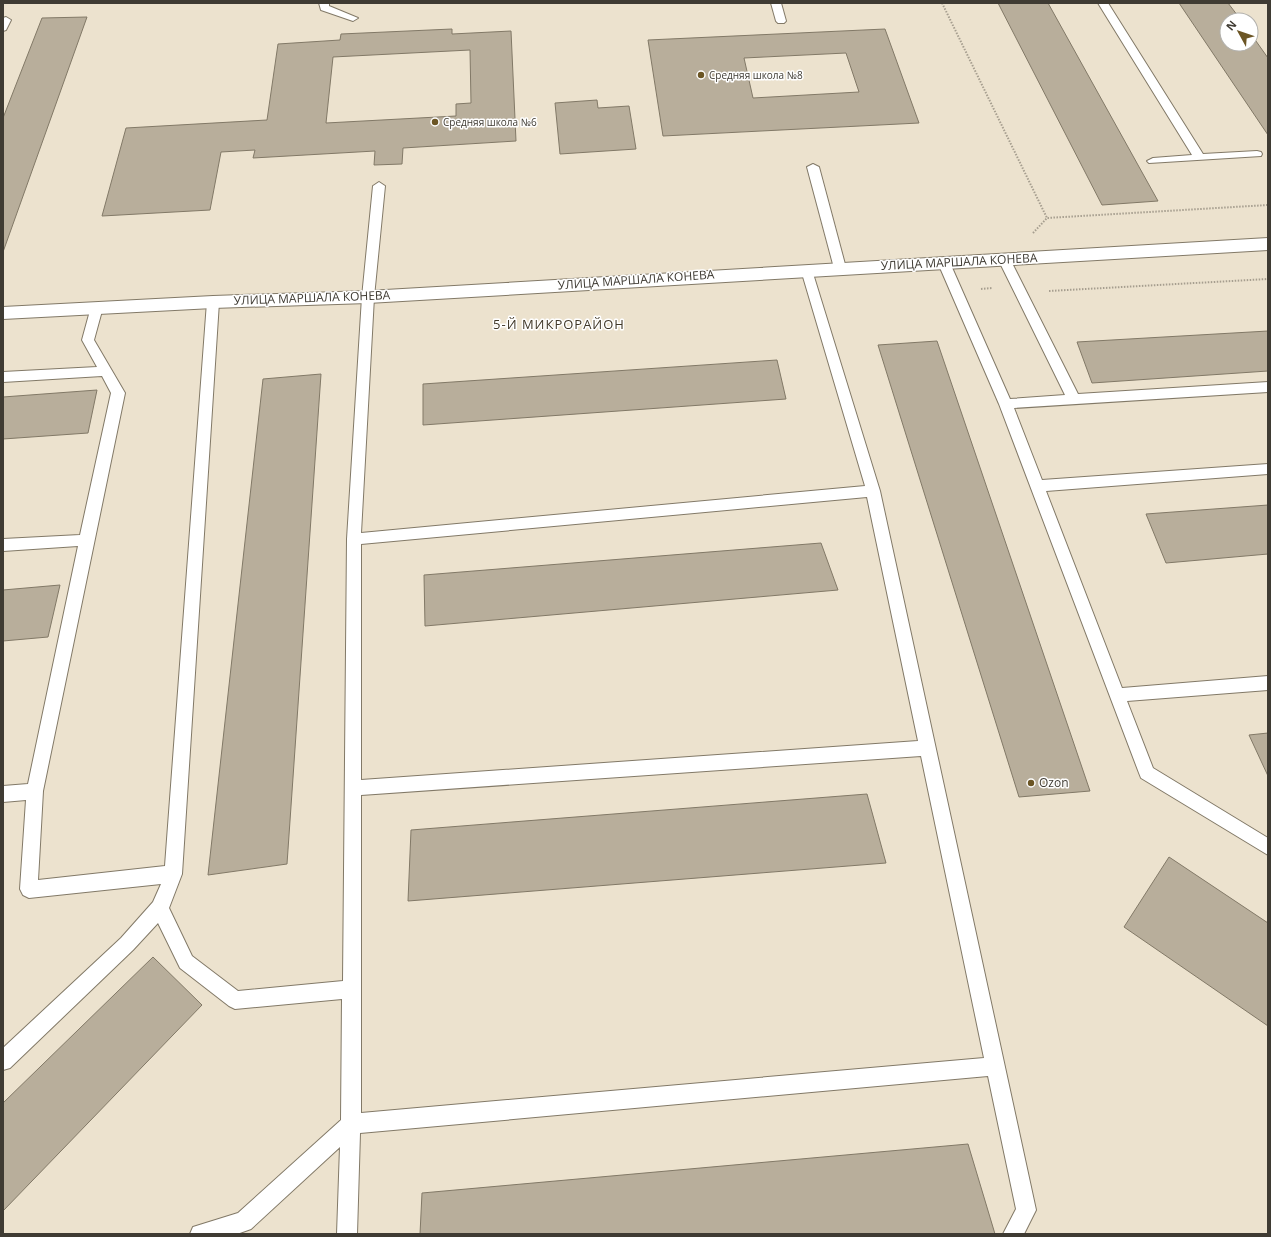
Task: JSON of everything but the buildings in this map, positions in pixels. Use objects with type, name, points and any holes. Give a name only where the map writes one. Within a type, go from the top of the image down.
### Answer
[{"type":"street","name":"УЛИЦА МАРШАЛА КОНЕВА","points":[[3,313],[97,307],[368,297],[806,270],[1268,244]]},
{"type":"lane","points":[[324,3],[324,8],[352,18]]},
{"type":"lane","points":[[776,3],[781,21]]},
{"type":"lane","points":[[1103,3],[1199,157]]},
{"type":"lane","points":[[1153,161],[1257,154]]},
{"type":"lane","points":[[813,167],[840,268]]},
{"type":"lane","points":[[347,1234],[351,1124],[354,539],[368,297],[379,186]]},
{"type":"lane","points":[[1004,259],[1074,400]]},
{"type":"lane","points":[[944,263],[1006,404],[1147,773],[1268,846]]},
{"type":"lane","points":[[806,270],[873,491],[1026,1210],[1013,1234]]},
{"type":"lane","points":[[3,1061],[127,944],[160,908],[173,874],[213,302]]},
{"type":"lane","points":[[97,307],[88,340],[104,371],[118,393],[86,540],[35,791],[29,889],[173,874]]},
{"type":"lane","points":[[3,377],[104,371]]},
{"type":"lane","points":[[1006,404],[1268,387]]},
{"type":"lane","points":[[1037,486],[1268,469]]},
{"type":"lane","points":[[354,539],[873,491]]},
{"type":"lane","points":[[3,545],[86,540]]},
{"type":"lane","points":[[1117,695],[1268,683]]},
{"type":"lane","points":[[353,788],[927,748]]},
{"type":"lane","points":[[3,794],[35,791]]},
{"type":"lane","points":[[160,908],[186,962],[234,1000],[352,989]]},
{"type":"lane","points":[[200,1234],[244,1222],[351,1124],[995,1066]]},
{"type":"path","points":[[942,3],[1047,218]]},
{"type":"path","points":[[1268,205],[1047,218],[1027,238],[1050,292],[1268,280]]},
{"type":"place","name":"Средняя школа №8","points":[[701,75]]},
{"type":"place","name":"Средняя школа №6","points":[[435,122]]},
{"type":"place","name":"Ozon","points":[[1031,783]]},
{"type":"district","name":"5-Й МИКРОРАЙОН","points":[[559,324]]}]
